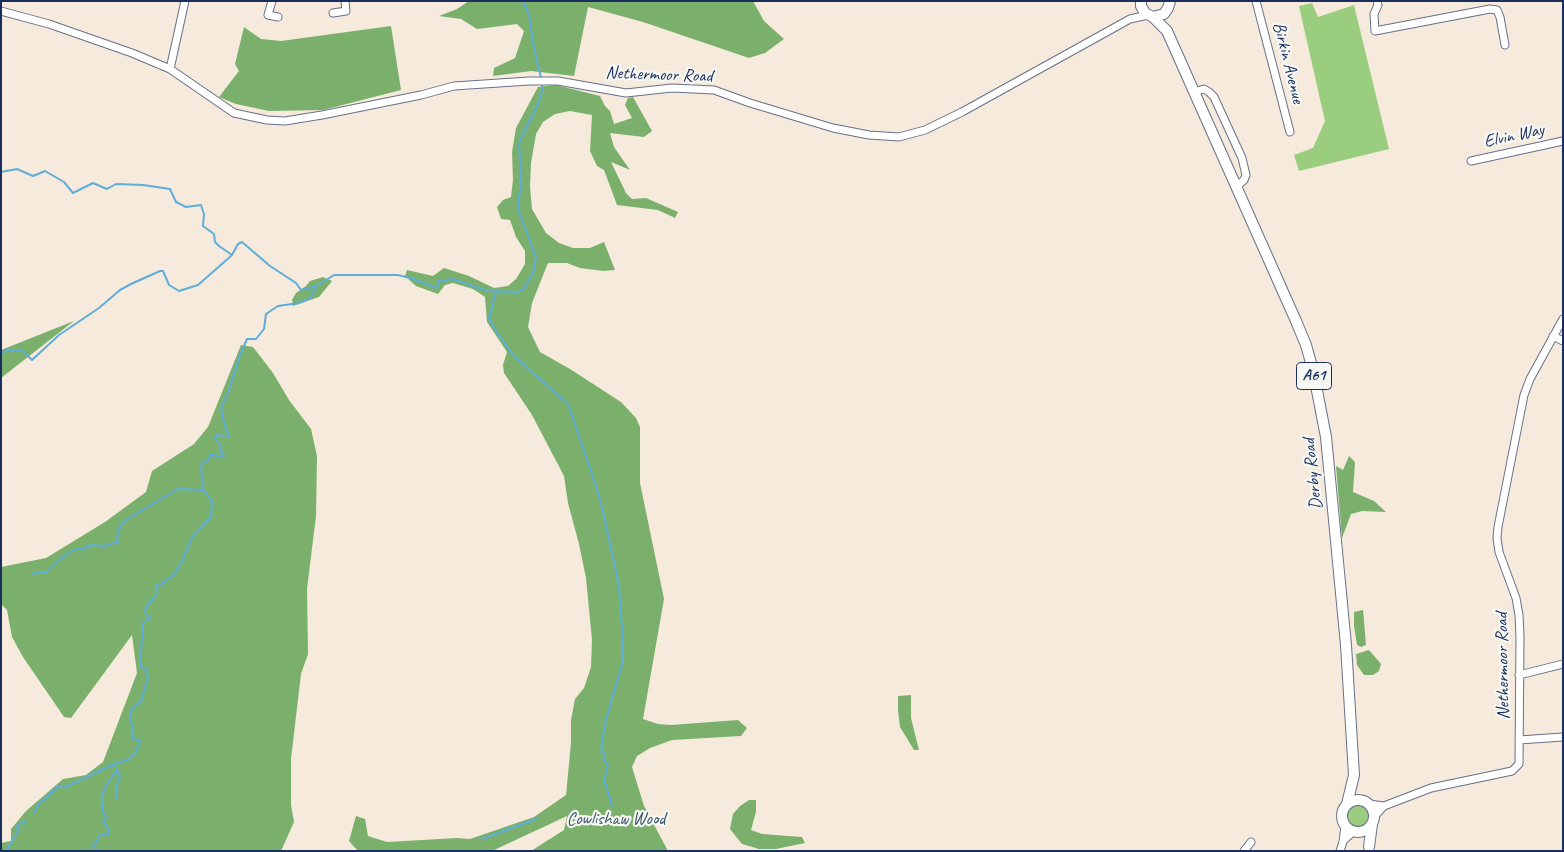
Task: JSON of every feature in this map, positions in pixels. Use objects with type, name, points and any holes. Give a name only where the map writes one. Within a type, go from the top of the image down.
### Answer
[{"type":"highway","points":[[1141,4],[1151,16],[1161,16],[1171,5]]},
{"type":"highway","name":"A61","points":[[1167,31],[1171,5]]},
{"type":"highway","name":"A61","points":[[1151,16],[1167,31]]},
{"type":"highway","name":"Derby Road","points":[[1167,31],[1306,345],[1318,392],[1326,437],[1343,607],[1354,775],[1347,804]]},
{"type":"highway","name":"Derby Road","points":[[1354,775],[1367,803]]},
{"type":"highway","points":[[1355,800],[1367,803],[1372,808],[1373,820],[1370,849],[1342,820],[1342,813],[1347,804],[1355,800]]},
{"type":"highway","points":[[1352,830],[1367,830],[1373,820]]},
{"type":"street","points":[[170,69],[184,1]]},
{"type":"street","points":[[272,1],[268,15],[278,17]]},
{"type":"street","points":[[333,13],[346,11],[345,1]]},
{"type":"street","name":"Birkin Avenue","points":[[1256,1],[1290,132]]},
{"type":"street","points":[[1378,3],[1374,14],[1375,31],[1490,9],[1497,10],[1505,44]]},
{"type":"street","name":"Nethermoor Road","points":[[1130,19],[1141,4]]},
{"type":"street","name":"Nethermoor Road","points":[[1,11],[49,24],[132,53],[170,69],[234,114],[268,120],[285,121],[322,115],[421,95],[454,86],[558,81],[626,93],[672,88],[714,90],[817,124],[869,135],[899,136],[925,130],[962,112],[1130,19],[1151,16]]},
{"type":"street","points":[[1194,92],[1204,89],[1214,97],[1242,158],[1246,175],[1244,180],[1236,186]]},
{"type":"street","name":"Elvin Way","points":[[1471,161],[1563,141]]},
{"type":"street","name":"Nethermoor Road","points":[[1367,803],[1384,806],[1438,786],[1512,771],[1519,764],[1519,615],[1516,598],[1499,552],[1498,526],[1524,395],[1530,379],[1563,319]]},
{"type":"street","points":[[1554,336],[1563,341]]},
{"type":"street","points":[[1519,675],[1563,664]]},
{"type":"street","points":[[1519,740],[1563,737]]},
{"type":"street","name":"Nethermoor Road","points":[[1373,820],[1384,806]]},
{"type":"street","points":[[1340,851],[1343,842],[1352,830]]},
{"type":"street","points":[[1247,850],[1251,842]]},
{"type":"green space","points":[[469,1],[753,1],[764,21],[784,39],[765,53],[749,58],[643,22],[588,7],[574,76],[531,71],[493,76],[494,68],[515,58],[524,31],[517,24],[477,29],[461,19],[439,16],[457,9]]},
{"type":"green space","points":[[1312,3],[1318,17],[1354,5],[1389,149],[1299,171],[1294,155],[1313,148],[1325,121],[1299,6]]},
{"type":"green space","points":[[391,26],[401,90],[323,110],[269,111],[236,104],[219,97],[239,71],[235,64],[244,27],[261,39],[281,41]]},
{"type":"green space","name":"Cowlishaw Wood","points":[[556,85],[600,96],[610,111],[614,124],[632,118],[625,105],[628,98],[633,97],[652,131],[644,137],[610,133],[614,147],[630,170],[611,162],[626,193],[632,199],[646,198],[678,212],[675,218],[658,210],[617,205],[604,170],[597,166],[590,151],[592,115],[570,111],[555,114],[543,122],[536,134],[531,163],[530,187],[532,209],[546,233],[559,243],[573,248],[590,248],[604,242],[615,270],[603,271],[580,268],[567,263],[548,263],[532,303],[528,327],[540,352],[621,402],[636,418],[640,427],[640,483],[664,599],[643,719],[658,724],[671,725],[738,720],[747,728],[741,736],[672,740],[650,748],[637,756],[632,767],[644,806],[668,851],[531,851],[564,830],[567,816],[492,851],[358,851],[349,841],[356,816],[365,819],[368,836],[387,842],[470,839],[534,817],[566,795],[571,743],[571,720],[575,699],[584,688],[591,667],[592,640],[586,578],[568,503],[564,476],[532,415],[504,373],[503,365],[507,352],[487,322],[485,297],[473,289],[453,283],[445,285],[438,294],[416,286],[405,276],[407,270],[433,276],[444,268],[469,276],[494,288],[508,286],[516,279],[525,264],[525,251],[516,237],[510,220],[501,219],[497,207],[503,200],[511,197],[513,180],[512,152],[516,128],[538,87]]},
{"type":"green space","points":[[323,277],[332,281],[319,297],[293,306],[292,300],[296,293],[310,281]]},
{"type":"green space","points":[[74,321],[1,378],[1,350]]},
{"type":"green space","points":[[241,345],[253,347],[273,373],[289,400],[311,429],[317,456],[316,516],[307,589],[308,654],[301,674],[291,759],[291,805],[294,822],[281,851],[1,851],[1,843],[11,841],[11,829],[26,811],[63,779],[86,775],[103,762],[137,673],[132,635],[71,718],[64,717],[23,657],[12,637],[7,610],[1,604],[1,567],[46,558],[105,522],[146,492],[152,471],[194,444],[208,427]]},
{"type":"green space","points":[[1349,456],[1355,462],[1353,492],[1374,501],[1386,512],[1362,511],[1351,514],[1342,538],[1336,466],[1343,470]]},
{"type":"green space","points":[[1363,610],[1366,645],[1361,647],[1357,645],[1354,612]]},
{"type":"green space","points":[[1369,650],[1381,664],[1379,671],[1373,675],[1364,675],[1357,665],[1356,654]]},
{"type":"green space","points":[[911,695],[911,718],[919,750],[914,750],[900,727],[898,696]]},
{"type":"green space","points":[[749,800],[756,800],[756,812],[751,830],[762,834],[802,837],[805,843],[776,849],[759,849],[742,844],[730,829],[733,814]]},
{"type":"green space","points":[[1358,804],[1363,805],[1369,811],[1369,821],[1363,827],[1358,828],[1353,827],[1347,821],[1346,816],[1347,811],[1353,805]]},
{"type":"waterway","points":[[523,1],[529,15],[541,78]]},
{"type":"waterway","points":[[1,172],[17,169],[33,176],[45,171],[64,182],[73,193],[93,183],[107,189],[116,184],[170,189],[176,202],[186,207],[201,205],[204,214],[203,226],[214,234],[215,242],[219,246],[232,255],[238,244],[242,242],[270,266],[296,283],[301,290],[317,286],[334,275],[398,275],[437,288],[439,281],[453,279],[488,291],[518,292],[523,290],[533,273],[536,257],[518,209],[521,179],[519,144],[539,102],[542,83]]},
{"type":"waterway","points":[[1,354],[6,350],[22,350],[32,360],[59,335],[131,284],[163,271],[169,285],[179,291],[198,285],[231,256]]},
{"type":"waterway","points":[[117,799],[116,790],[120,776],[114,764],[130,759],[135,754],[140,741],[132,738],[130,715],[132,709],[141,701],[148,677],[146,669],[140,666],[143,623],[150,618],[145,613],[146,607],[156,595],[157,585],[161,585],[173,576],[193,536],[211,517],[212,501],[203,490],[201,467],[203,462],[208,461],[211,454],[221,457],[224,455],[221,452],[220,444],[215,439],[216,435],[228,436],[229,434],[225,427],[221,409],[240,355],[247,339],[256,339],[264,329],[266,314],[278,306],[299,303],[310,298],[317,286]]},
{"type":"waterway","points":[[496,292],[489,318],[492,325],[513,355],[568,404],[603,511],[619,586],[623,640],[623,661],[606,719],[601,748],[605,756],[604,760],[608,766],[604,779],[612,806]]},
{"type":"waterway","points":[[32,574],[47,572],[73,550],[91,545],[104,546],[118,542],[117,537],[124,521],[178,489],[203,490]]},
{"type":"waterway","points":[[34,813],[40,802],[57,787],[65,787],[114,764]]},
{"type":"waterway","points":[[97,851],[93,844],[96,843],[100,835],[108,835],[109,830],[103,820],[107,817],[103,812],[102,795],[114,773],[117,772]]},
{"type":"waterway","points":[[482,839],[536,819]]},
{"type":"waterway","points":[[6,851],[18,831],[17,827],[27,821]]}]
